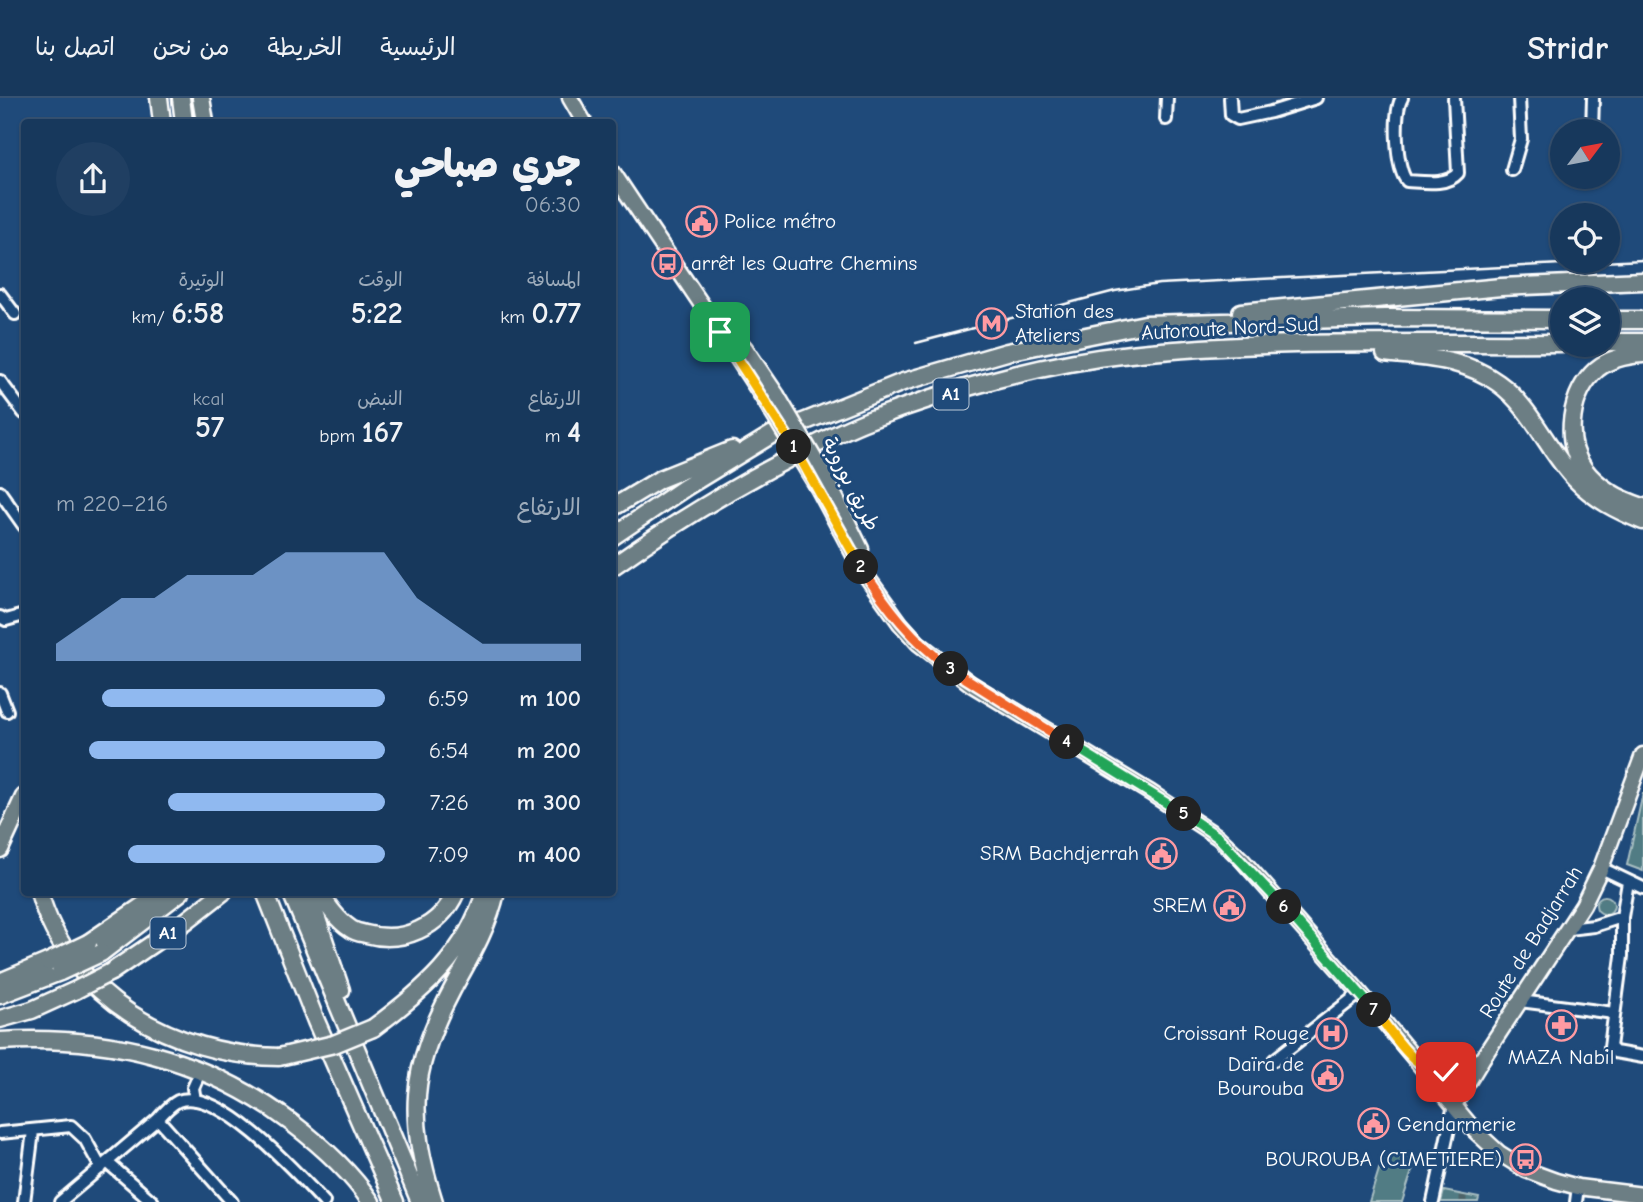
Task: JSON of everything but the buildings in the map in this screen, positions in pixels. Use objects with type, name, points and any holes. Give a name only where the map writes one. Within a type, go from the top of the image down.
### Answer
[{"type":"highway","points":[[159,98],[162,119]]},
{"type":"highway","points":[[181,98],[184,119]]},
{"type":"highway","points":[[201,98],[204,119]]},
{"type":"highway","points":[[1145,324],[1447,292],[1643,281]]},
{"type":"highway","name":"Autoroute Nord-Sud","points":[[616,534],[771,435],[903,383],[1007,352],[1145,324],[1385,318],[1550,319]]},
{"type":"highway","points":[[1620,320],[1643,320]]},
{"type":"highway","points":[[1620,342],[1643,342]]},
{"type":"highway","name":"Autoroute Nord-Sud","points":[[616,566],[701,508],[760,474],[868,420],[968,388],[1079,362],[1193,349],[1310,344],[1550,343]]},
{"type":"highway","points":[[1310,344],[1436,358],[1481,373],[1497,382],[1523,407],[1566,469],[1591,494],[1643,521]]},
{"type":"highway","points":[[1643,354],[1615,359],[1592,374],[1575,408],[1571,432],[1578,459],[1594,480],[1620,498],[1643,507]]},
{"type":"highway","points":[[616,506],[660,479],[771,435]]},
{"type":"highway","points":[[0,849],[21,804]]},
{"type":"highway","points":[[40,896],[55,936],[84,975],[122,1008],[166,1035],[212,1050],[248,1056],[279,1057],[334,1044],[373,1028],[414,999],[466,935],[483,896]]},
{"type":"highway","points":[[94,948],[158,896]]},
{"type":"highway","name":"A1","points":[[0,995],[94,948],[175,896]]},
{"type":"highway","name":"A1","points":[[0,1019],[32,1010],[111,972],[218,896]]},
{"type":"highway","points":[[267,896],[316,1021],[395,1202]]},
{"type":"highway","points":[[292,896],[421,1202]]},
{"type":"highway","points":[[309,896],[374,1096]]},
{"type":"highway","points":[[322,896],[333,914],[352,930],[386,938],[408,934],[430,924],[446,909],[454,896]]},
{"type":"highway","points":[[434,1202],[416,1126],[416,1090],[433,1027],[480,940],[495,896]]},
{"type":"highway","points":[[0,982],[54,967]]},
{"type":"highway","points":[[0,1041],[72,1041],[122,1046],[201,1070],[261,1100],[307,1134],[341,1166],[371,1202]]},
{"type":"main road","points":[[570,98],[582,119]]},
{"type":"main road","name":"طريق بوروبة","points":[[616,177],[670,260],[707,309],[733,332],[865,558],[877,590],[918,643],[954,671],[1218,837],[1242,860],[1360,993],[1475,1131],[1499,1153],[1577,1195],[1643,1195]]},
{"type":"main road","name":"Route de Badjarrah","points":[[1454,1105],[1568,929],[1601,868],[1643,755]]},
{"type":"main road","points":[[1421,1066],[1446,1072],[1482,1059]]},
{"type":"street","points":[[1166,119],[1167,98]]},
{"type":"street","points":[[1230,103],[1233,117],[1245,118],[1316,98]]},
{"type":"street","points":[[1402,98],[1397,107],[1402,176],[1407,181],[1440,182],[1458,173],[1454,98]]},
{"type":"street","points":[[1512,170],[1521,139],[1519,98]]},
{"type":"street","points":[[1592,119],[1593,98]]},
{"type":"street","points":[[0,294],[15,314]]},
{"type":"street","points":[[0,381],[21,409]]},
{"type":"street","points":[[0,492],[21,522]]},
{"type":"street","points":[[0,617],[6,620],[21,616]]},
{"type":"street","points":[[0,693],[7,711]]},
{"type":"street","points":[[1601,868],[1643,887]]},
{"type":"street","points":[[1629,882],[1622,917],[1622,956],[1610,1047],[1615,1052],[1643,1057]]},
{"type":"street","points":[[1568,929],[1594,926],[1622,917]]},
{"type":"street","points":[[1274,1060],[1360,993]]},
{"type":"street","points":[[1520,1001],[1614,1013]]},
{"type":"street","points":[[195,1100],[193,1088],[201,1070]]},
{"type":"street","points":[[66,1200],[167,1108],[179,1101],[195,1100],[220,1109],[244,1125],[264,1141],[324,1202]]},
{"type":"street","points":[[1433,1202],[1454,1105]]},
{"type":"street","points":[[158,1119],[232,1202]]},
{"type":"street","points":[[0,1133],[71,1126],[85,1139],[104,1165],[153,1202]]},
{"type":"street","points":[[24,1202],[33,1131]]},
{"type":"green space","points":[[1643,793],[1643,871],[1627,865]]},
{"type":"green space","points":[[1605,896],[1611,899],[1614,905],[1611,911],[1605,914],[1599,911],[1596,905],[1599,899]]},
{"type":"green space","points":[[1384,1153],[1415,1162],[1402,1202],[1369,1202]]},
{"type":"green space","points":[[1444,1191],[1479,1198],[1478,1202],[1441,1202]]},
{"type":"railway","points":[[916,343],[1115,291],[1159,284],[1643,260]]},
{"type":"place","name":"Police métro","points":[[701,221]]},
{"type":"place","name":"arrêt les Quatre Chemins","points":[[668,263]]},
{"type":"place","name":"Station des Ateliers","points":[[992,323]]},
{"type":"place","name":"SRM Bachdjerrah","points":[[1162,853]]},
{"type":"place","name":"SREM","points":[[1230,905]]},
{"type":"place","name":"MAZA Nabil","points":[[1561,1025]]},
{"type":"place","name":"Croissant Rouge","points":[[1332,1033]]},
{"type":"place","name":"Daïra de Bourouba","points":[[1327,1076]]},
{"type":"place","name":"Gendarmerie","points":[[1374,1124]]},
{"type":"place","name":"BOUROUBA (CIMETIERE)","points":[[1525,1159]]},
{"type":"route","points":[[720,332],[791,442],[862,570],[918,643],[971,684],[1218,837],[1271,892],[1421,1066],[1446,1072]]}]
